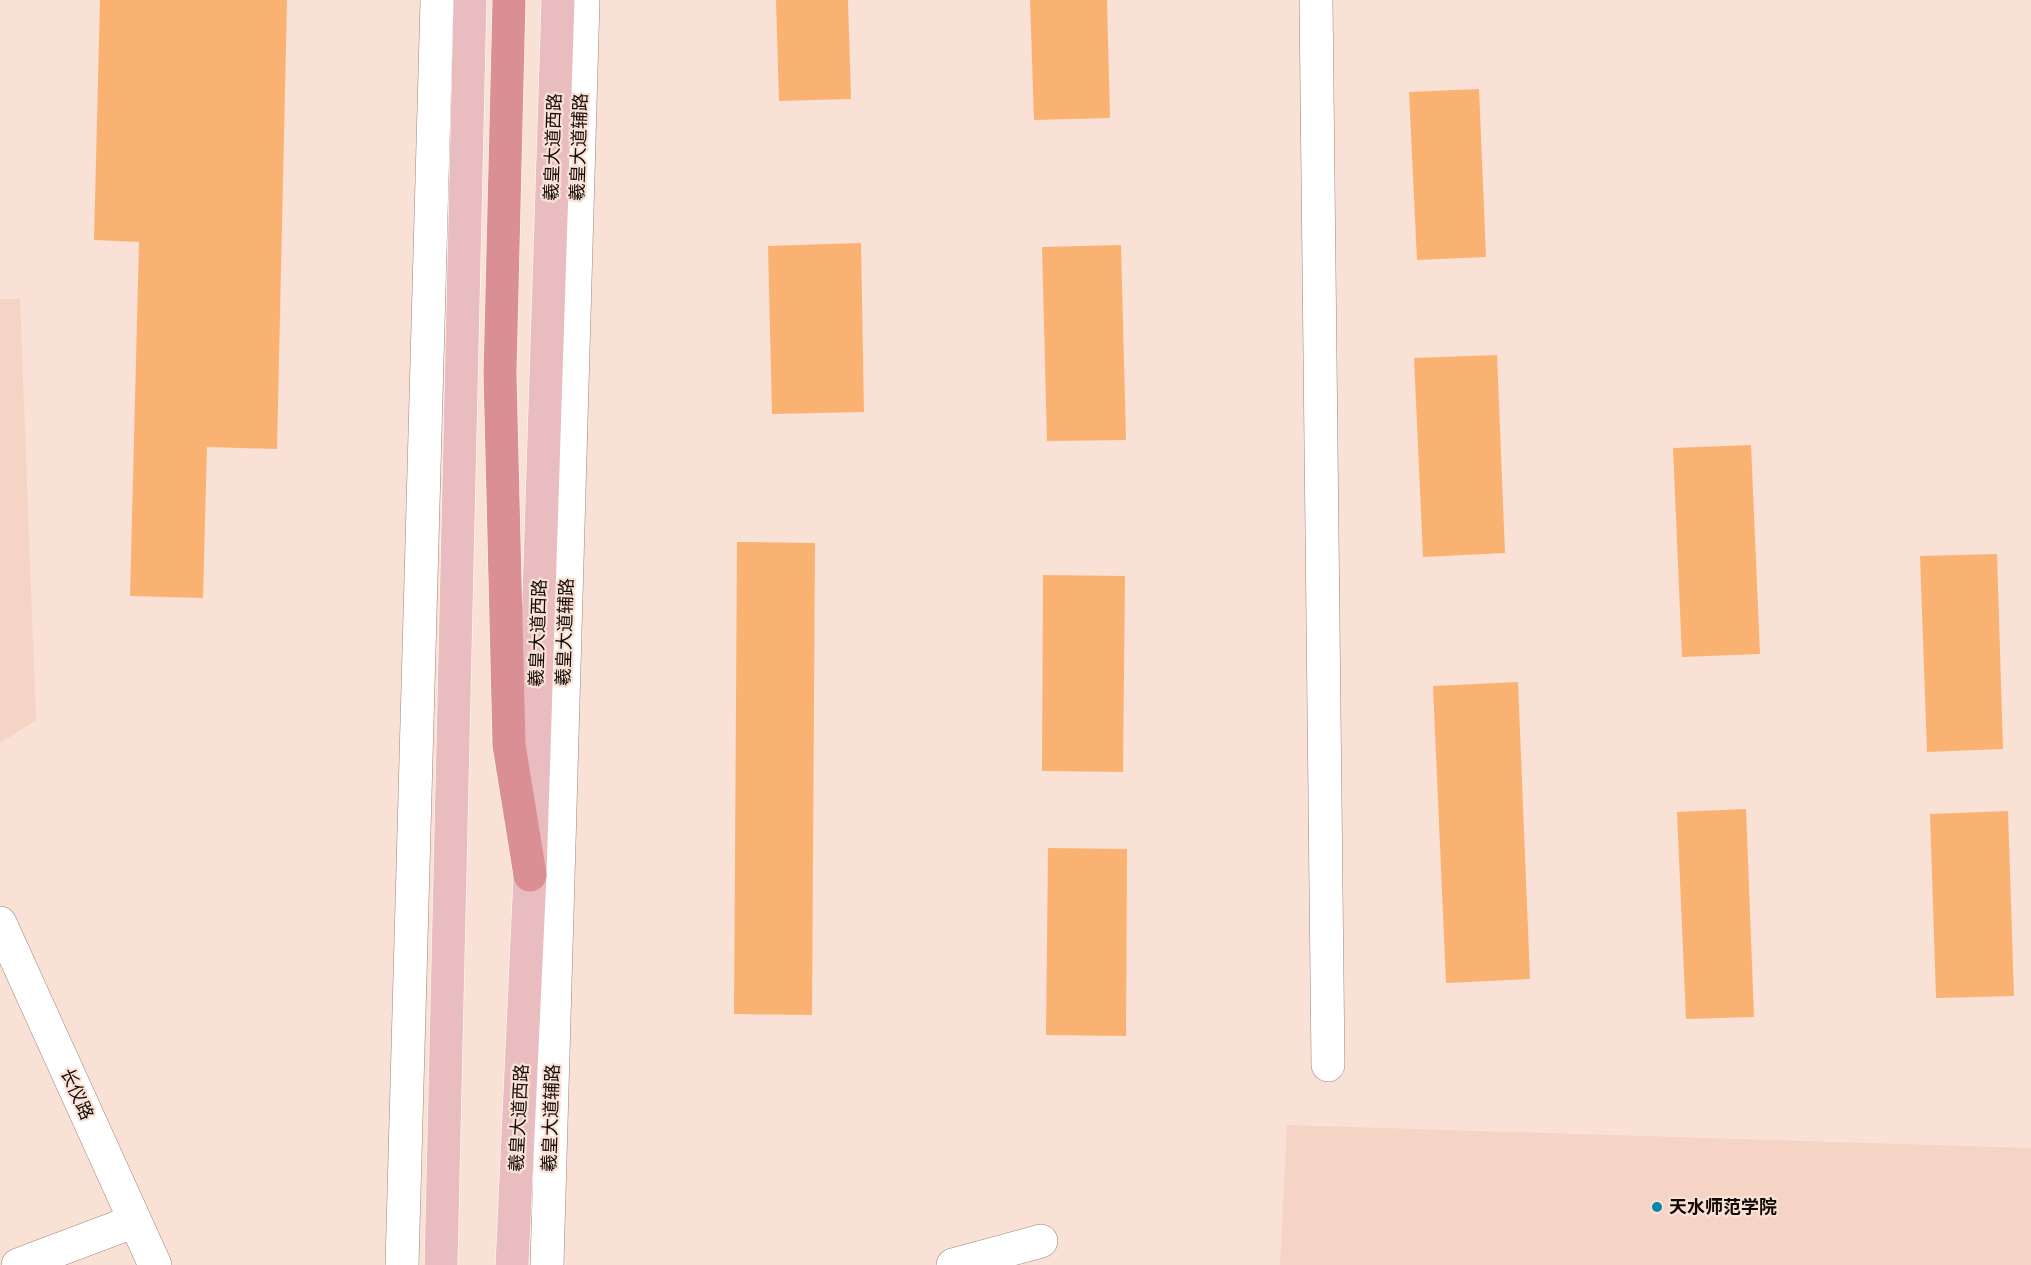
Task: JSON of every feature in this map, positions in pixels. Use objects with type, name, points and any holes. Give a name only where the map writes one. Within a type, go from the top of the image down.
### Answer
[{"type":"highway","points":[[509,0],[500,374],[501,422],[509,746],[530,875]]},
{"type":"main road","points":[[441,1265],[470,0]]},
{"type":"main road","name":"羲皇大道西路","points":[[512,1265],[530,875],[558,0]]},
{"type":"street","points":[[402,1265],[437,0]]},
{"type":"street","name":"羲皇大道辅路","points":[[547,1265],[583,0]]},
{"type":"street","points":[[1316,0],[1328,1065]]},
{"type":"street","name":"长仪路","points":[[0,923],[155,1265]]},
{"type":"street","points":[[18,1265],[135,1221]]},
{"type":"street","points":[[953,1265],[1041,1241]]},
{"type":"shaded area","points":[[0,299],[20,299],[36,720],[0,743]]},
{"type":"shaded area","name":"天水师范学院","points":[[1287,1125],[2031,1148],[2031,1265],[1280,1265]]},
{"type":"building","points":[[100,0],[287,0],[277,449],[207,447],[203,598],[130,596],[139,242],[94,240]]},
{"type":"building","points":[[776,0],[848,0],[851,99],[779,101]]},
{"type":"building","points":[[1030,0],[1107,0],[1110,118],[1034,120]]},
{"type":"building","points":[[1479,89],[1486,257],[1417,260],[1409,92]]},
{"type":"building","points":[[861,243],[864,412],[772,414],[768,246]]},
{"type":"building","points":[[1121,245],[1126,440],[1047,441],[1042,247]]},
{"type":"building","points":[[1497,355],[1505,553],[1423,557],[1414,358]]},
{"type":"building","points":[[1751,445],[1760,654],[1682,657],[1673,448]]},
{"type":"building","points":[[737,542],[815,543],[812,1015],[734,1014]]},
{"type":"building","points":[[1997,554],[2003,749],[1927,752],[1920,556]]},
{"type":"building","points":[[1043,575],[1125,576],[1123,772],[1042,771]]},
{"type":"building","points":[[1518,682],[1530,979],[1446,983],[1433,686]]},
{"type":"building","points":[[1746,809],[1754,1017],[1686,1019],[1677,812]]},
{"type":"building","points":[[2008,811],[2014,996],[1936,998],[1930,814]]},
{"type":"building","points":[[1048,848],[1127,849],[1126,1036],[1046,1035]]},
{"type":"place","name":"天水师范学院","points":[[1657,1207]]}]
